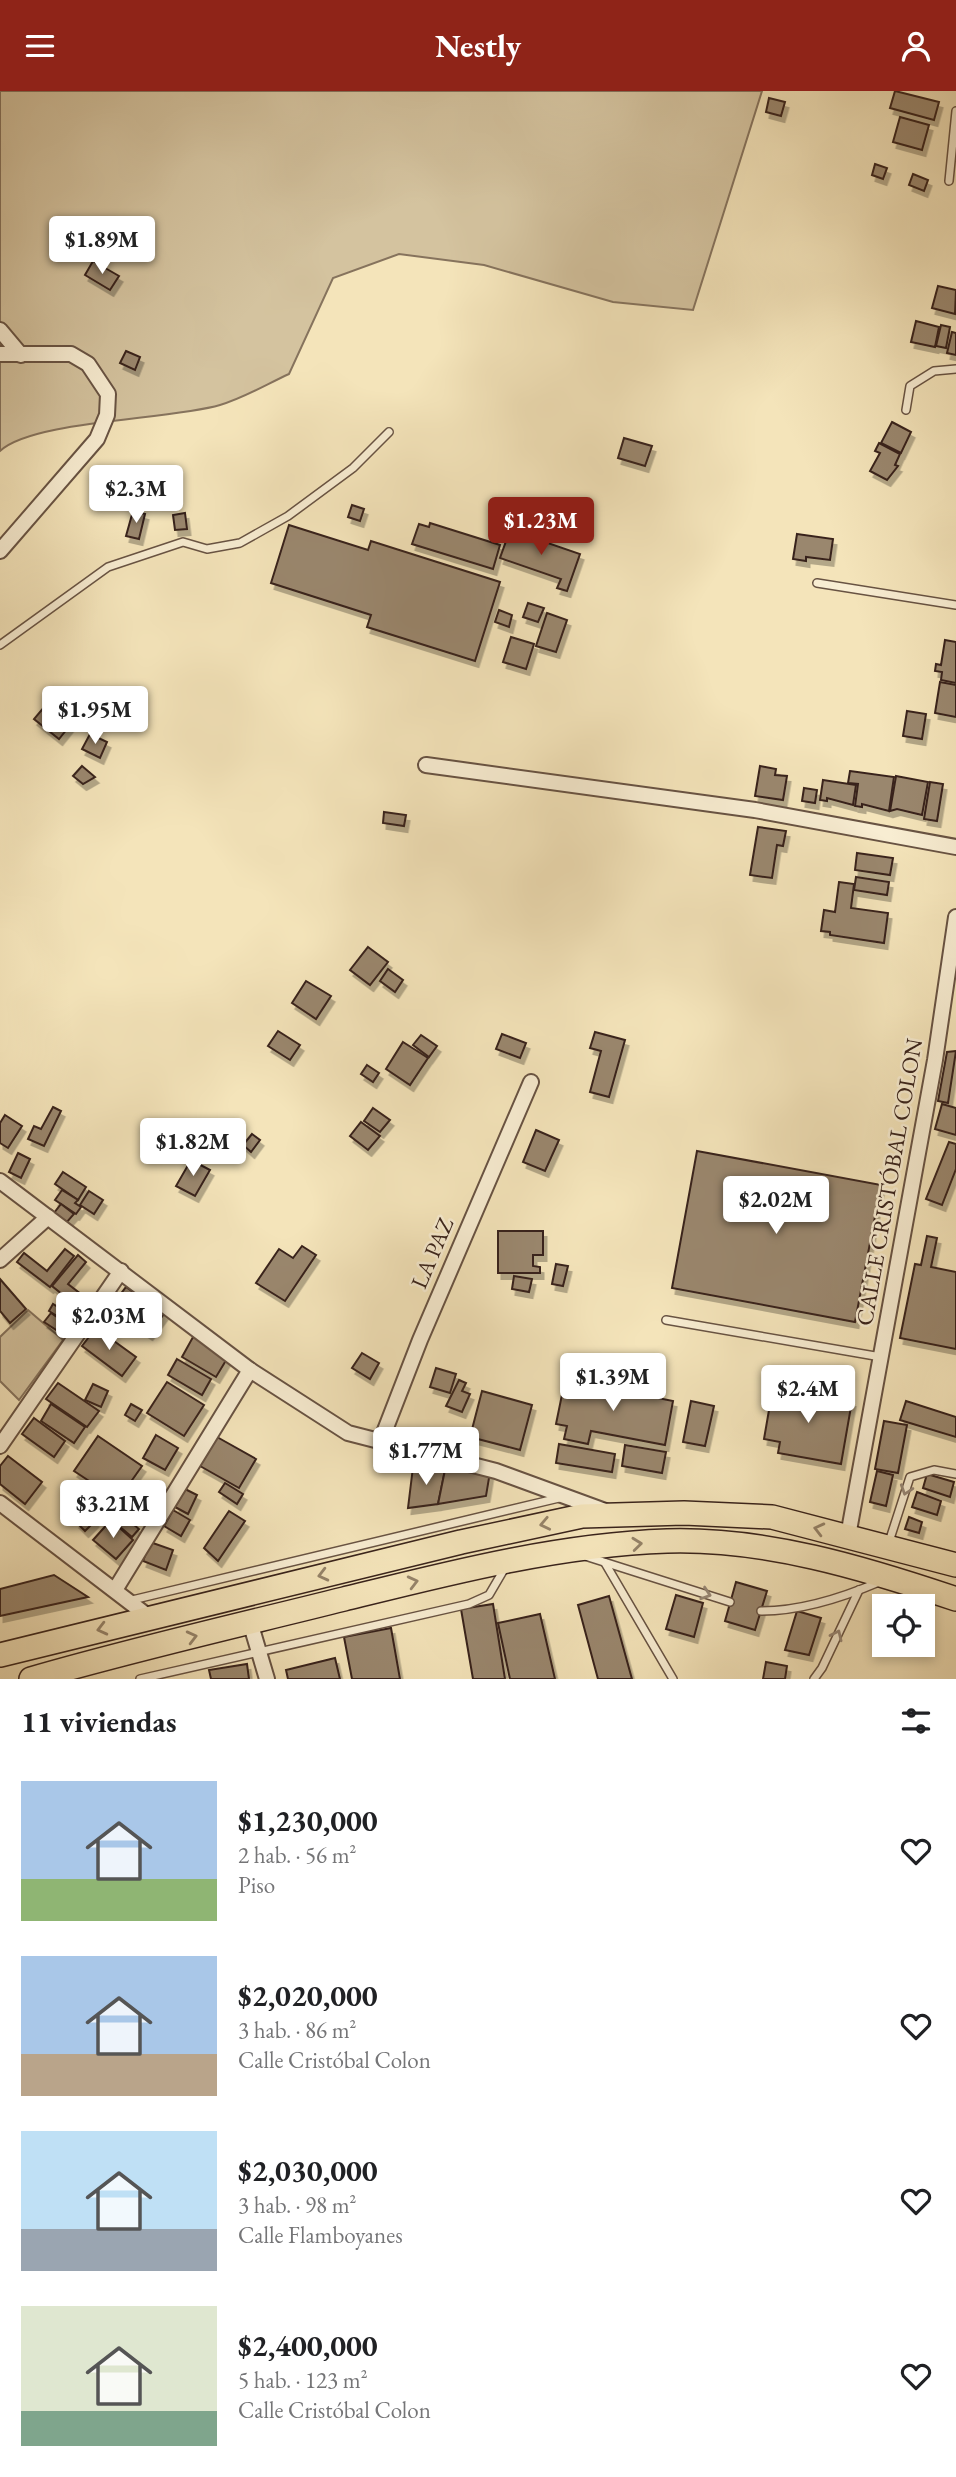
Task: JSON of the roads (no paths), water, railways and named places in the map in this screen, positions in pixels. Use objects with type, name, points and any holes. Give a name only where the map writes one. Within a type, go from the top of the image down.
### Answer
[{"type":"main road","points":[[0,1655],[461,1542],[582,1516],[684,1513],[772,1517],[956,1565]]},
{"type":"main road","points":[[31,1679],[250,1622],[508,1562],[571,1551],[667,1541],[745,1546],[834,1562],[891,1577],[956,1599]]},
{"type":"street","points":[[0,330],[20,355]]},
{"type":"street","points":[[0,355],[71,354],[88,364],[108,394],[107,415],[97,439],[0,551]]},
{"type":"street","points":[[426,765],[755,810],[956,847]]},
{"type":"street","name":"CALLE CRISTÓBAL COLON","points":[[848,1536],[935,1060],[956,917]]},
{"type":"street","name":"LA PAZ","points":[[380,1443],[425,1328],[531,1083]]},
{"type":"street","points":[[0,1181],[250,1370],[348,1433],[496,1471],[570,1495],[615,1515]]},
{"type":"street","points":[[0,1260],[48,1217]]},
{"type":"street","points":[[0,1446],[121,1271]]},
{"type":"street","points":[[115,1590],[250,1370]]},
{"type":"street","points":[[0,1503],[149,1617]]},
{"type":"street","points":[[250,1622],[267,1679]]},
{"type":"lane","points":[[949,181],[956,111]]},
{"type":"lane","points":[[906,410],[910,386],[934,371],[956,369]]},
{"type":"lane","points":[[0,645],[108,568],[183,542],[207,549],[240,543],[288,516],[353,468],[389,432]]},
{"type":"lane","points":[[817,583],[956,605]]},
{"type":"lane","points":[[666,1320],[881,1357]]},
{"type":"lane","points":[[887,1547],[910,1477],[934,1470],[956,1474]]},
{"type":"lane","points":[[128,1601],[570,1495]]},
{"type":"lane","points":[[571,1551],[730,1602]]},
{"type":"lane","points":[[140,1679],[469,1604],[489,1595],[508,1562]]},
{"type":"lane","points":[[605,1563],[673,1679]]},
{"type":"lane","points":[[761,1611],[777,1611],[859,1590],[891,1577]]},
{"type":"lane","points":[[814,1679],[822,1668],[859,1590]]}]
